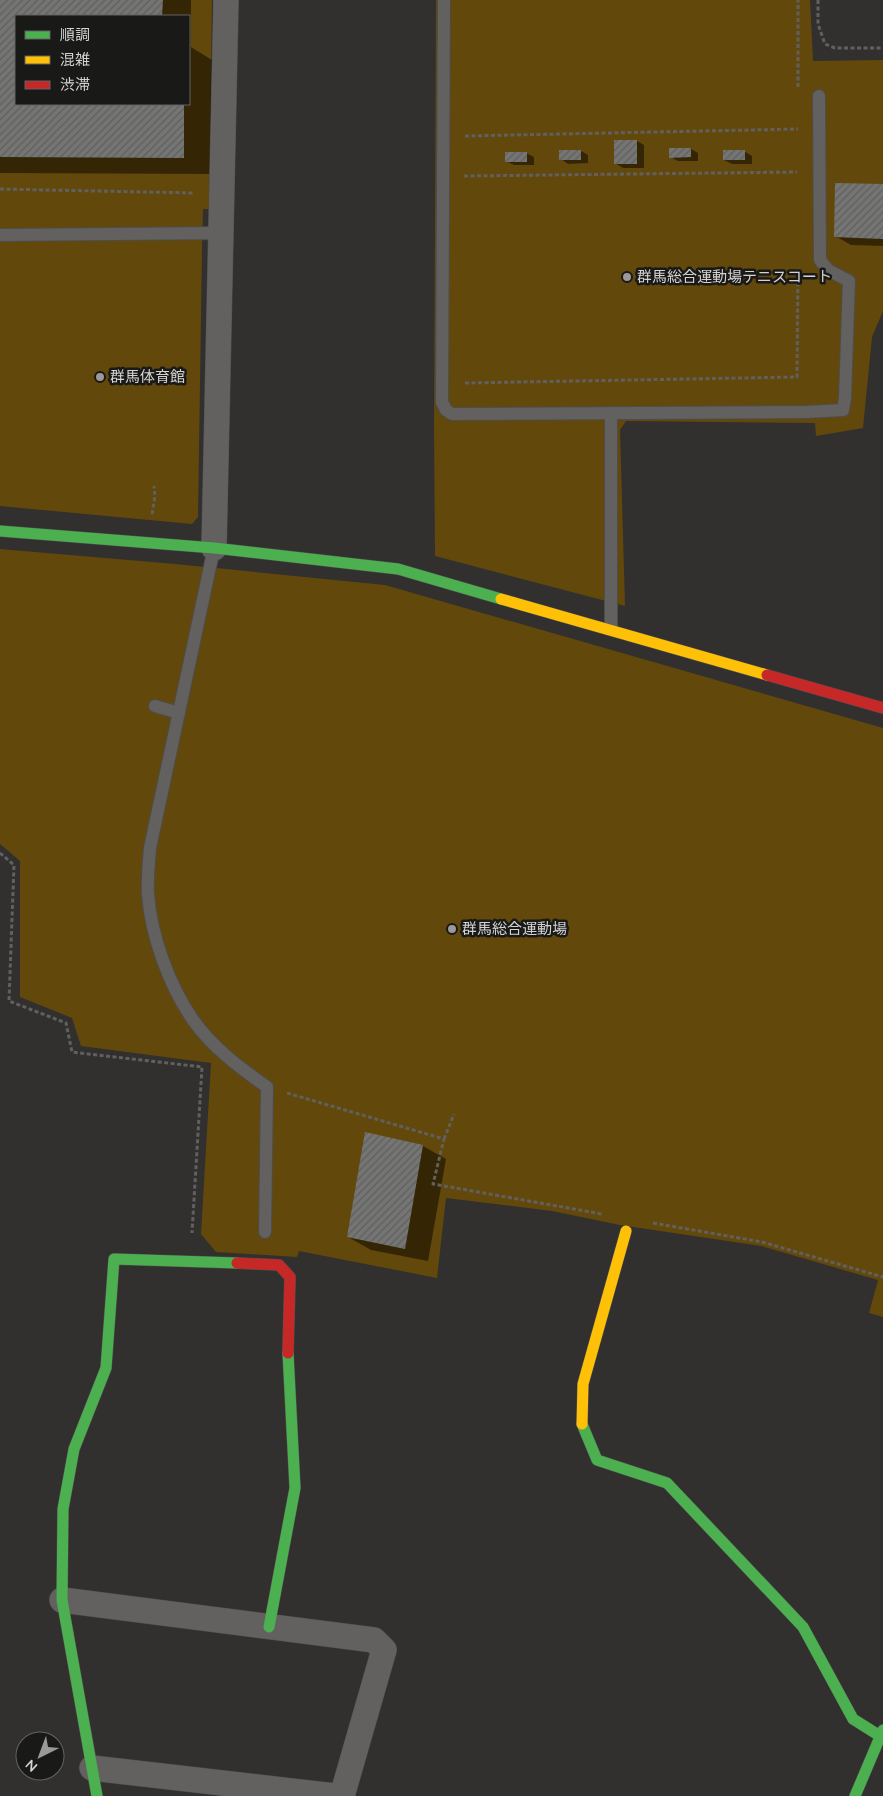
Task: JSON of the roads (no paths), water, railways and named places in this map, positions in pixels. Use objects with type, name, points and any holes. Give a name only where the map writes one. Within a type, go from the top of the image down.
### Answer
[{"type":"street","points":[[214,548],[226,0]]},
{"type":"street","points":[[0,531],[214,548],[398,569],[883,708]]},
{"type":"street","points":[[626,1231],[583,1384],[581,1421],[597,1460],[667,1483],[803,1627],[854,1719],[882,1733],[855,1796]]},
{"type":"street","points":[[97,1796],[62,1600],[63,1509],[74,1449],[106,1368],[114,1259],[279,1265],[290,1277],[288,1358],[295,1488],[269,1627]]},
{"type":"street","points":[[62,1600],[374,1640],[384,1650],[342,1796]]},
{"type":"street","points":[[92,1768],[335,1796]]},
{"type":"lane","points":[[444,0],[442,402],[446,410],[452,414],[806,412],[843,410],[846,398],[849,281],[828,270],[820,260],[819,96]]},
{"type":"lane","points":[[0,235],[222,233]]},
{"type":"lane","points":[[611,413],[611,629]]},
{"type":"lane","points":[[214,548],[150,848],[148,894],[155,932],[165,966],[177,992],[194,1021],[240,1068],[267,1087],[265,1232]]},
{"type":"lane","points":[[155,706],[179,713]]},
{"type":"place","name":"群馬総合運動場テニスコート","points":[[627,277]]},
{"type":"place","name":"群馬体育館","points":[[100,377]]},
{"type":"place","name":"群馬総合運動場","points":[[452,929]]}]
